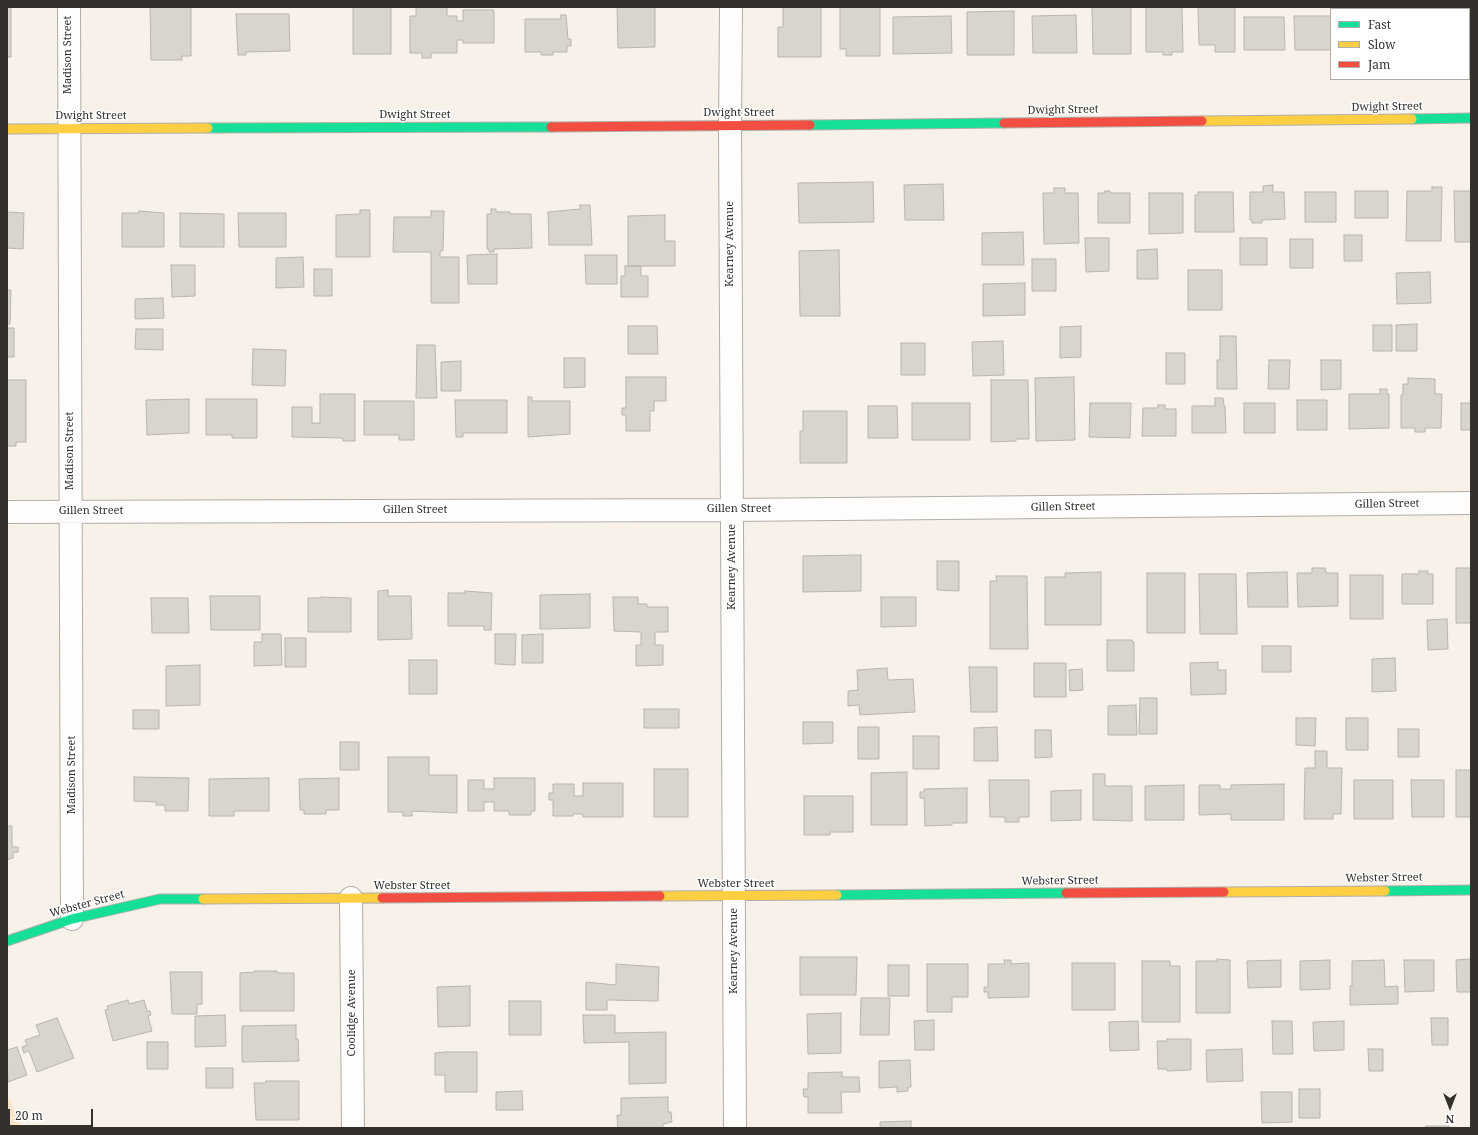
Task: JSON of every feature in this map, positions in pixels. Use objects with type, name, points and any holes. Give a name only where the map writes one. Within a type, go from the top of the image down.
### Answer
[{"type":"street","name":"Madison Street","points":[[69,7],[68,128],[72,919]]},
{"type":"street","name":"Kearney Avenue","points":[[730,7],[735,1128]]},
{"type":"street","name":"Dwight Street","points":[[7,129],[730,126],[1471,118]]},
{"type":"street","name":"Gillen Street","points":[[7,512],[732,510],[1471,503]]},
{"type":"street","name":"Webster Street","points":[[7,941],[72,919],[160,899],[1471,890]]},
{"type":"street","name":"Coolidge Avenue","points":[[352,898],[353,1128]]},
{"type":"shaded area","points":[[7,1093],[22,1128],[7,1128]]},
{"type":"building","points":[[7,7],[11,7],[11,57],[7,57]]},
{"type":"building","points":[[150,7],[191,7],[191,56],[182,56],[182,60],[151,60]]},
{"type":"building","points":[[353,7],[391,7],[391,54],[353,54]]},
{"type":"building","points":[[416,7],[447,7],[447,16],[457,16],[457,21],[463,21],[463,10],[494,10],[494,43],[463,43],[463,40],[457,40],[457,53],[431,53],[431,58],[422,58],[422,53],[410,53],[410,16],[416,16]]},
{"type":"building","points":[[617,7],[655,7],[655,47],[618,48]]},
{"type":"building","points":[[783,7],[821,7],[821,57],[778,57],[778,27],[783,27]]},
{"type":"building","points":[[840,7],[880,7],[880,56],[846,56],[846,49],[840,49]]},
{"type":"building","points":[[1092,7],[1131,7],[1131,54],[1093,54]]},
{"type":"building","points":[[1146,7],[1182,7],[1183,52],[1172,52],[1172,55],[1163,55],[1163,52],[1146,52]]},
{"type":"building","points":[[1198,7],[1235,7],[1235,52],[1215,52],[1215,45],[1199,45]]},
{"type":"building","points":[[1351,7],[1391,7],[1391,8]]},
{"type":"building","points":[[1471,7],[1471,50],[1470,8],[1455,8]]},
{"type":"building","points":[[1014,11],[1014,55],[967,55],[967,12]]},
{"type":"building","points":[[236,14],[289,14],[290,51],[246,52],[246,55],[238,55]]},
{"type":"building","points":[[561,15],[566,15],[568,39],[571,39],[571,46],[567,46],[567,52],[553,52],[553,55],[541,55],[541,52],[525,52],[525,19],[561,19]]},
{"type":"building","points":[[1076,15],[1077,53],[1033,53],[1032,16]]},
{"type":"building","points":[[951,16],[952,53],[893,54],[893,17]]},
{"type":"building","points":[[1294,16],[1330,16],[1330,50],[1295,50]]},
{"type":"building","points":[[1244,17],[1284,17],[1285,50],[1244,50]]},
{"type":"building","points":[[873,182],[874,222],[799,223],[798,183]]},
{"type":"building","points":[[943,184],[944,220],[905,220],[904,185]]},
{"type":"building","points":[[1273,185],[1273,192],[1284,192],[1285,219],[1262,220],[1262,223],[1252,223],[1252,220],[1250,220],[1250,192],[1263,192],[1263,186]]},
{"type":"building","points":[[1432,187],[1442,187],[1441,241],[1406,241],[1407,191],[1432,191]]},
{"type":"building","points":[[1054,188],[1065,188],[1065,193],[1078,193],[1079,243],[1044,244],[1043,193],[1054,193]]},
{"type":"building","points":[[1105,191],[1110,191],[1110,193],[1130,193],[1130,223],[1098,223],[1098,193],[1105,193]]},
{"type":"building","points":[[1355,191],[1388,191],[1388,218],[1355,218]]},
{"type":"building","points":[[1454,191],[1471,191],[1471,242],[1455,242]]},
{"type":"building","points":[[1198,192],[1233,192],[1234,232],[1195,232],[1195,195],[1198,195]]},
{"type":"building","points":[[1305,192],[1336,192],[1336,222],[1305,222]]},
{"type":"building","points":[[1149,193],[1183,193],[1183,233],[1149,234]]},
{"type":"building","points":[[580,205],[590,205],[592,245],[549,245],[548,212],[580,209]]},
{"type":"building","points":[[491,209],[496,209],[496,212],[510,212],[510,214],[531,214],[532,248],[494,249],[494,252],[489,252],[489,249],[487,249],[487,214],[491,214]]},
{"type":"building","points":[[360,210],[370,210],[370,257],[336,257],[336,215],[360,214]]},
{"type":"building","points":[[139,211],[164,213],[164,247],[122,247],[122,213],[139,213]]},
{"type":"building","points":[[431,211],[444,211],[443,251],[440,251],[440,257],[459,257],[459,303],[431,303],[431,252],[393,252],[394,217],[431,217]]},
{"type":"building","points":[[7,212],[24,213],[23,249],[7,248]]},
{"type":"building","points":[[180,213],[224,214],[224,247],[180,247]]},
{"type":"building","points":[[238,213],[286,213],[286,247],[239,247]]},
{"type":"building","points":[[665,215],[665,241],[675,241],[675,266],[628,266],[628,216]]},
{"type":"building","points":[[1023,232],[1024,265],[982,265],[982,233]]},
{"type":"building","points":[[1344,235],[1362,235],[1362,261],[1344,261]]},
{"type":"building","points":[[1085,238],[1109,238],[1109,271],[1086,272]]},
{"type":"building","points":[[1240,238],[1267,238],[1267,265],[1240,265]]},
{"type":"building","points":[[1290,239],[1313,239],[1313,268],[1290,268]]},
{"type":"building","points":[[1157,249],[1158,279],[1137,279],[1137,250]]},
{"type":"building","points":[[839,250],[840,316],[800,316],[799,251]]},
{"type":"building","points":[[497,254],[497,284],[468,284],[467,255]]},
{"type":"building","points":[[585,255],[617,255],[617,284],[586,284]]},
{"type":"building","points":[[303,257],[304,287],[276,288],[276,258]]},
{"type":"building","points":[[1032,259],[1056,259],[1056,291],[1032,291]]},
{"type":"building","points":[[171,265],[195,265],[195,296],[172,297]]},
{"type":"building","points":[[625,266],[641,266],[641,276],[648,276],[648,297],[621,297],[621,276],[625,276]]},
{"type":"building","points":[[314,269],[332,269],[332,296],[314,296]]},
{"type":"building","points":[[1188,270],[1222,270],[1222,310],[1188,310]]},
{"type":"building","points":[[1430,272],[1431,303],[1397,304],[1396,273]]},
{"type":"building","points":[[1025,283],[1025,315],[983,316],[983,284]]},
{"type":"building","points":[[7,290],[11,290],[10,324],[7,324]]},
{"type":"building","points":[[163,298],[164,318],[135,319],[135,299]]},
{"type":"building","points":[[1417,324],[1417,351],[1396,351],[1396,325]]},
{"type":"building","points":[[1373,325],[1392,325],[1392,351],[1373,351]]},
{"type":"building","points":[[628,326],[657,326],[658,354],[628,354]]},
{"type":"building","points":[[1081,326],[1081,357],[1060,358],[1060,327]]},
{"type":"building","points":[[7,328],[14,328],[14,357],[7,357]]},
{"type":"building","points":[[136,329],[163,329],[163,350],[135,349]]},
{"type":"building","points":[[1220,336],[1236,336],[1237,389],[1217,389],[1217,360],[1220,360]]},
{"type":"building","points":[[1003,341],[1004,375],[973,376],[972,342]]},
{"type":"building","points":[[901,343],[925,343],[925,375],[901,375]]},
{"type":"building","points":[[417,345],[435,345],[437,398],[416,398]]},
{"type":"building","points":[[253,349],[286,350],[285,386],[252,385]]},
{"type":"building","points":[[1166,353],[1185,353],[1185,384],[1166,384]]},
{"type":"building","points":[[564,358],[585,358],[585,387],[564,388]]},
{"type":"building","points":[[1269,360],[1290,360],[1289,389],[1268,389]]},
{"type":"building","points":[[1321,360],[1341,360],[1341,389],[1321,390]]},
{"type":"building","points":[[461,361],[461,391],[441,391],[441,362]]},
{"type":"building","points":[[626,377],[666,377],[666,401],[654,401],[654,411],[650,411],[650,431],[626,431],[626,415],[622,415],[622,408],[626,408]]},
{"type":"building","points":[[1074,377],[1075,440],[1036,441],[1035,378]]},
{"type":"building","points":[[1408,378],[1435,379],[1435,394],[1442,394],[1441,428],[1425,428],[1425,432],[1415,432],[1415,428],[1401,428],[1401,395],[1403,395],[1403,384],[1408,384]]},
{"type":"building","points":[[7,380],[26,380],[26,442],[16,442],[16,446],[7,446]]},
{"type":"building","points":[[991,380],[1028,380],[1029,439],[991,442]]},
{"type":"building","points":[[1380,389],[1387,389],[1387,394],[1389,394],[1389,428],[1349,429],[1349,394],[1380,394]]},
{"type":"building","points":[[320,394],[355,394],[355,441],[343,441],[343,438],[292,437],[292,407],[312,407],[312,423],[320,423]]},
{"type":"building","points":[[528,397],[532,397],[532,401],[570,401],[570,434],[528,437]]},
{"type":"building","points":[[1215,398],[1223,398],[1225,406],[1226,433],[1192,433],[1192,406],[1215,406]]},
{"type":"building","points":[[189,399],[189,433],[147,435],[146,400]]},
{"type":"building","points":[[206,399],[257,399],[257,438],[232,438],[232,435],[206,435]]},
{"type":"building","points":[[455,400],[507,400],[507,433],[463,433],[463,437],[456,437]]},
{"type":"building","points":[[1297,400],[1327,400],[1327,430],[1297,430]]},
{"type":"building","points":[[364,401],[414,401],[414,440],[399,440],[399,435],[364,435]]},
{"type":"building","points":[[912,403],[970,403],[970,440],[912,440]]},
{"type":"building","points":[[1090,403],[1131,403],[1130,438],[1089,437]]},
{"type":"building","points":[[1244,403],[1275,403],[1275,433],[1244,433]]},
{"type":"building","points":[[1461,403],[1471,403],[1471,430],[1461,430]]},
{"type":"building","points":[[1158,405],[1165,405],[1165,409],[1176,409],[1176,436],[1142,436],[1143,408],[1158,408]]},
{"type":"building","points":[[868,406],[897,406],[898,438],[868,438]]},
{"type":"building","points":[[803,411],[847,411],[847,463],[800,463],[800,431],[803,431]]},
{"type":"building","points":[[861,555],[861,591],[803,592],[803,556]]},
{"type":"building","points":[[937,561],[959,561],[959,591],[937,590]]},
{"type":"building","points":[[1312,568],[1325,568],[1326,573],[1338,573],[1338,606],[1298,607],[1297,573],[1312,573]]},
{"type":"building","points":[[1456,568],[1471,568],[1471,623],[1456,623]]},
{"type":"building","points":[[1419,571],[1428,571],[1428,574],[1433,574],[1433,604],[1402,604],[1402,574],[1419,574]]},
{"type":"building","points":[[1101,572],[1101,625],[1045,625],[1045,577],[1065,577],[1065,573]]},
{"type":"building","points":[[1287,572],[1288,607],[1248,607],[1247,573]]},
{"type":"building","points":[[1147,573],[1185,573],[1185,633],[1147,633]]},
{"type":"building","points":[[1199,574],[1236,574],[1237,634],[1200,634]]},
{"type":"building","points":[[1350,575],[1383,575],[1383,619],[1350,619]]},
{"type":"building","points":[[996,576],[1027,576],[1028,649],[990,649],[990,581],[997,581]]},
{"type":"building","points":[[388,590],[388,596],[411,596],[412,639],[378,640],[378,591]]},
{"type":"building","points":[[465,591],[492,593],[491,630],[484,630],[484,626],[448,626],[448,593],[465,593]]},
{"type":"building","points":[[590,594],[590,628],[540,629],[540,595]]},
{"type":"building","points":[[210,596],[260,596],[260,630],[211,630]]},
{"type":"building","points":[[613,597],[638,597],[638,604],[647,604],[647,607],[668,607],[668,632],[655,632],[655,645],[663,645],[663,665],[636,666],[636,645],[641,645],[641,632],[614,631]]},
{"type":"building","points":[[881,597],[916,597],[916,626],[881,627]]},
{"type":"building","points":[[151,598],[188,598],[189,633],[152,633]]},
{"type":"building","points":[[308,598],[351,598],[351,632],[308,632]]},
{"type":"building","points":[[1447,619],[1448,649],[1428,650],[1427,620]]},
{"type":"building","points":[[262,634],[281,634],[282,665],[254,666],[254,642],[262,642]]},
{"type":"building","points":[[495,634],[516,634],[515,665],[495,664]]},
{"type":"building","points":[[543,634],[543,663],[522,663],[522,635]]},
{"type":"building","points":[[285,638],[306,638],[306,667],[285,667]]},
{"type":"building","points":[[1107,640],[1132,640],[1132,642],[1134,642],[1134,671],[1107,671]]},
{"type":"building","points":[[1262,646],[1291,646],[1291,672],[1262,672]]},
{"type":"building","points":[[1395,658],[1396,691],[1372,692],[1372,659]]},
{"type":"building","points":[[409,660],[437,660],[437,694],[409,694]]},
{"type":"building","points":[[1218,662],[1218,670],[1226,670],[1226,694],[1191,695],[1190,663]]},
{"type":"building","points":[[1034,663],[1066,663],[1066,697],[1034,697]]},
{"type":"building","points":[[200,665],[200,705],[166,706],[166,666]]},
{"type":"building","points":[[969,667],[997,667],[997,712],[971,712]]},
{"type":"building","points":[[887,668],[888,680],[913,679],[915,712],[860,715],[859,705],[848,706],[848,691],[858,690],[857,670]]},
{"type":"building","points":[[1082,669],[1083,690],[1070,691],[1069,670]]},
{"type":"building","points":[[1140,698],[1157,698],[1157,734],[1139,734]]},
{"type":"building","points":[[1136,705],[1137,735],[1108,735],[1108,706]]},
{"type":"building","points":[[644,709],[679,709],[679,728],[644,728]]},
{"type":"building","points":[[133,710],[159,710],[159,729],[133,729]]},
{"type":"building","points":[[1296,718],[1316,718],[1315,746],[1296,745]]},
{"type":"building","points":[[1346,718],[1368,718],[1368,750],[1346,750]]},
{"type":"building","points":[[803,722],[833,722],[833,743],[803,744]]},
{"type":"building","points":[[858,727],[879,727],[879,759],[858,759]]},
{"type":"building","points":[[997,727],[998,761],[974,761],[974,728]]},
{"type":"building","points":[[1398,729],[1419,729],[1419,757],[1398,757]]},
{"type":"building","points":[[1035,730],[1051,730],[1052,757],[1035,758]]},
{"type":"building","points":[[913,736],[939,736],[939,769],[913,769]]},
{"type":"building","points":[[340,742],[359,742],[359,770],[340,770]]},
{"type":"building","points":[[1315,751],[1327,751],[1327,768],[1342,768],[1341,814],[1333,814],[1333,819],[1304,819],[1305,768],[1315,768]]},
{"type":"building","points":[[388,757],[429,757],[429,775],[457,775],[457,813],[412,811],[412,816],[403,816],[403,812],[388,812]]},
{"type":"building","points":[[654,769],[688,769],[688,817],[654,817]]},
{"type":"building","points":[[1456,770],[1471,770],[1471,817],[1456,817]]},
{"type":"building","points":[[907,772],[907,825],[871,825],[871,773]]},
{"type":"building","points":[[1093,774],[1105,774],[1105,786],[1132,786],[1132,821],[1093,820]]},
{"type":"building","points":[[134,777],[189,778],[188,811],[165,811],[165,805],[156,805],[156,802],[134,801]]},
{"type":"building","points":[[269,778],[269,811],[234,811],[234,816],[209,816],[209,779]]},
{"type":"building","points":[[339,778],[339,810],[326,810],[326,814],[304,814],[304,810],[300,810],[299,779]]},
{"type":"building","points":[[494,778],[535,778],[535,811],[531,811],[531,815],[509,815],[509,811],[494,811],[494,802],[484,802],[484,811],[468,811],[468,780],[484,780],[484,789],[494,789]]},
{"type":"building","points":[[989,780],[1029,780],[1029,817],[1019,817],[1019,822],[1005,822],[1005,817],[990,817]]},
{"type":"building","points":[[1354,780],[1393,780],[1393,819],[1354,819]]},
{"type":"building","points":[[1411,780],[1444,780],[1444,817],[1412,817]]},
{"type":"building","points":[[583,783],[623,783],[623,817],[583,817],[583,814],[573,814],[573,816],[553,816],[553,800],[549,800],[549,793],[553,793],[553,784],[574,784],[574,796],[583,796]]},
{"type":"building","points":[[1284,784],[1284,820],[1231,820],[1231,814],[1199,815],[1199,785],[1220,785],[1220,789],[1231,789],[1231,785]]},
{"type":"building","points":[[1184,785],[1184,820],[1145,820],[1145,786]]},
{"type":"building","points":[[967,788],[967,823],[925,826],[924,798],[920,798],[920,792],[924,792],[924,789]]},
{"type":"building","points":[[1081,790],[1081,820],[1051,821],[1051,791]]},
{"type":"building","points":[[804,796],[853,796],[853,832],[830,832],[830,835],[804,835]]},
{"type":"building","points":[[7,826],[12,826],[12,847],[18,847],[18,852],[13,852],[13,858],[7,860]]},
{"type":"building","points":[[800,957],[857,957],[856,995],[800,995]]},
{"type":"building","points":[[1217,959],[1230,960],[1230,1013],[1196,1013],[1196,961],[1217,961]]},
{"type":"building","points":[[1471,959],[1471,992],[1457,992],[1456,960]]},
{"type":"building","points":[[1004,960],[1011,960],[1011,964],[1029,963],[1029,997],[988,998],[988,992],[984,992],[984,987],[988,987],[988,964],[1005,964]]},
{"type":"building","points":[[1281,960],[1281,987],[1248,988],[1247,961]]},
{"type":"building","points":[[1330,960],[1330,989],[1300,990],[1300,961]]},
{"type":"building","points":[[1384,960],[1385,987],[1398,986],[1398,1004],[1350,1005],[1352,961]]},
{"type":"building","points":[[1404,960],[1434,960],[1434,991],[1405,992]]},
{"type":"building","points":[[1142,961],[1170,961],[1170,966],[1180,966],[1180,1022],[1142,1022]]},
{"type":"building","points":[[1072,963],[1115,963],[1115,1010],[1072,1010]]},
{"type":"building","points":[[616,964],[659,967],[658,1001],[607,1000],[607,1010],[586,1010],[586,982],[616,985]]},
{"type":"building","points":[[927,964],[968,964],[968,997],[952,997],[952,1012],[927,1012]]},
{"type":"building","points":[[888,965],[909,965],[909,996],[888,996]]},
{"type":"building","points":[[255,971],[294,973],[294,1011],[240,1011],[240,973]]},
{"type":"building","points":[[170,972],[202,972],[202,1004],[197,1004],[197,1014],[172,1014]]},
{"type":"building","points":[[470,986],[470,1026],[438,1027],[437,987]]},
{"type":"building","points":[[861,998],[890,998],[889,1035],[860,1035]]},
{"type":"building","points":[[128,1000],[129,1004],[144,1000],[147,1011],[150,1011],[151,1015],[148,1016],[152,1031],[113,1041],[105,1010],[108,1009],[107,1006]]},
{"type":"building","points":[[509,1001],[541,1001],[541,1035],[509,1035]]},
{"type":"building","points":[[841,1013],[841,1053],[808,1054],[807,1014]]},
{"type":"building","points":[[225,1015],[226,1046],[195,1047],[195,1016]]},
{"type":"building","points":[[583,1015],[615,1015],[615,1033],[666,1032],[666,1083],[629,1084],[629,1042],[584,1043]]},
{"type":"building","points":[[57,1018],[74,1058],[37,1072],[29,1051],[24,1053],[22,1047],[27,1045],[25,1040],[40,1035],[36,1025]]},
{"type":"building","points":[[1431,1018],[1448,1018],[1448,1045],[1432,1045]]},
{"type":"building","points":[[934,1020],[934,1050],[915,1050],[914,1021]]},
{"type":"building","points":[[1138,1021],[1139,1050],[1110,1051],[1109,1022]]},
{"type":"building","points":[[1272,1021],[1292,1021],[1293,1054],[1273,1054]]},
{"type":"building","points":[[1344,1021],[1344,1050],[1314,1051],[1313,1022]]},
{"type":"building","points":[[296,1025],[299,1061],[242,1062],[242,1026]]},
{"type":"building","points":[[1167,1039],[1191,1039],[1191,1070],[1167,1071],[1167,1069],[1158,1069],[1157,1041],[1167,1041]]},
{"type":"building","points":[[147,1042],[168,1042],[168,1069],[147,1069]]},
{"type":"building","points":[[17,1047],[27,1075],[8,1082],[7,1050]]},
{"type":"building","points":[[1242,1049],[1243,1081],[1207,1082],[1206,1050]]},
{"type":"building","points":[[1368,1049],[1383,1049],[1383,1071],[1369,1071]]},
{"type":"building","points":[[477,1052],[477,1092],[445,1092],[445,1075],[435,1075],[435,1053]]},
{"type":"building","points":[[910,1060],[911,1087],[908,1087],[908,1091],[897,1092],[897,1087],[879,1088],[879,1061]]},
{"type":"building","points":[[206,1068],[233,1068],[233,1088],[206,1088]]},
{"type":"building","points":[[842,1072],[842,1077],[859,1077],[860,1092],[841,1092],[842,1113],[808,1113],[808,1097],[804,1097],[803,1089],[808,1089],[808,1073]]},
{"type":"building","points":[[266,1081],[299,1081],[299,1120],[256,1120],[254,1083],[266,1083]]},
{"type":"building","points":[[1299,1089],[1320,1089],[1320,1118],[1299,1118]]},
{"type":"building","points":[[522,1091],[523,1110],[496,1110],[496,1092]]},
{"type":"building","points":[[1261,1092],[1292,1092],[1292,1122],[1262,1123]]},
{"type":"building","points":[[668,1097],[668,1112],[671,1112],[672,1122],[663,1124],[663,1128],[618,1128],[617,1115],[621,1115],[621,1098]]},
{"type":"building","points":[[911,1121],[911,1128],[880,1128],[880,1122]]},
{"type":"building","points":[[1426,1126],[1449,1126],[1449,1128],[1426,1128]]},
{"type":"traffic: fast","points":[[1412,119],[1471,118]]},
{"type":"traffic: fast","points":[[810,125],[1004,123]]},
{"type":"traffic: fast","points":[[208,128],[551,127]]},
{"type":"traffic: fast","points":[[1385,891],[1471,890]]},
{"type":"traffic: fast","points":[[837,895],[1066,893]]},
{"type":"traffic: fast","points":[[7,941],[72,919],[160,899],[203,899]]},
{"type":"traffic: slow","points":[[1202,121],[1412,119]]},
{"type":"traffic: slow","points":[[7,129],[208,128]]},
{"type":"traffic: slow","points":[[1224,892],[1385,891]]},
{"type":"traffic: slow","points":[[660,896],[837,895]]},
{"type":"traffic: slow","points":[[203,899],[382,898]]},
{"type":"traffic: jam","points":[[1004,123],[1202,121]]},
{"type":"traffic: jam","points":[[551,127],[810,125]]},
{"type":"traffic: jam","points":[[1066,893],[1224,892]]},
{"type":"traffic: jam","points":[[382,898],[660,896]]}]
